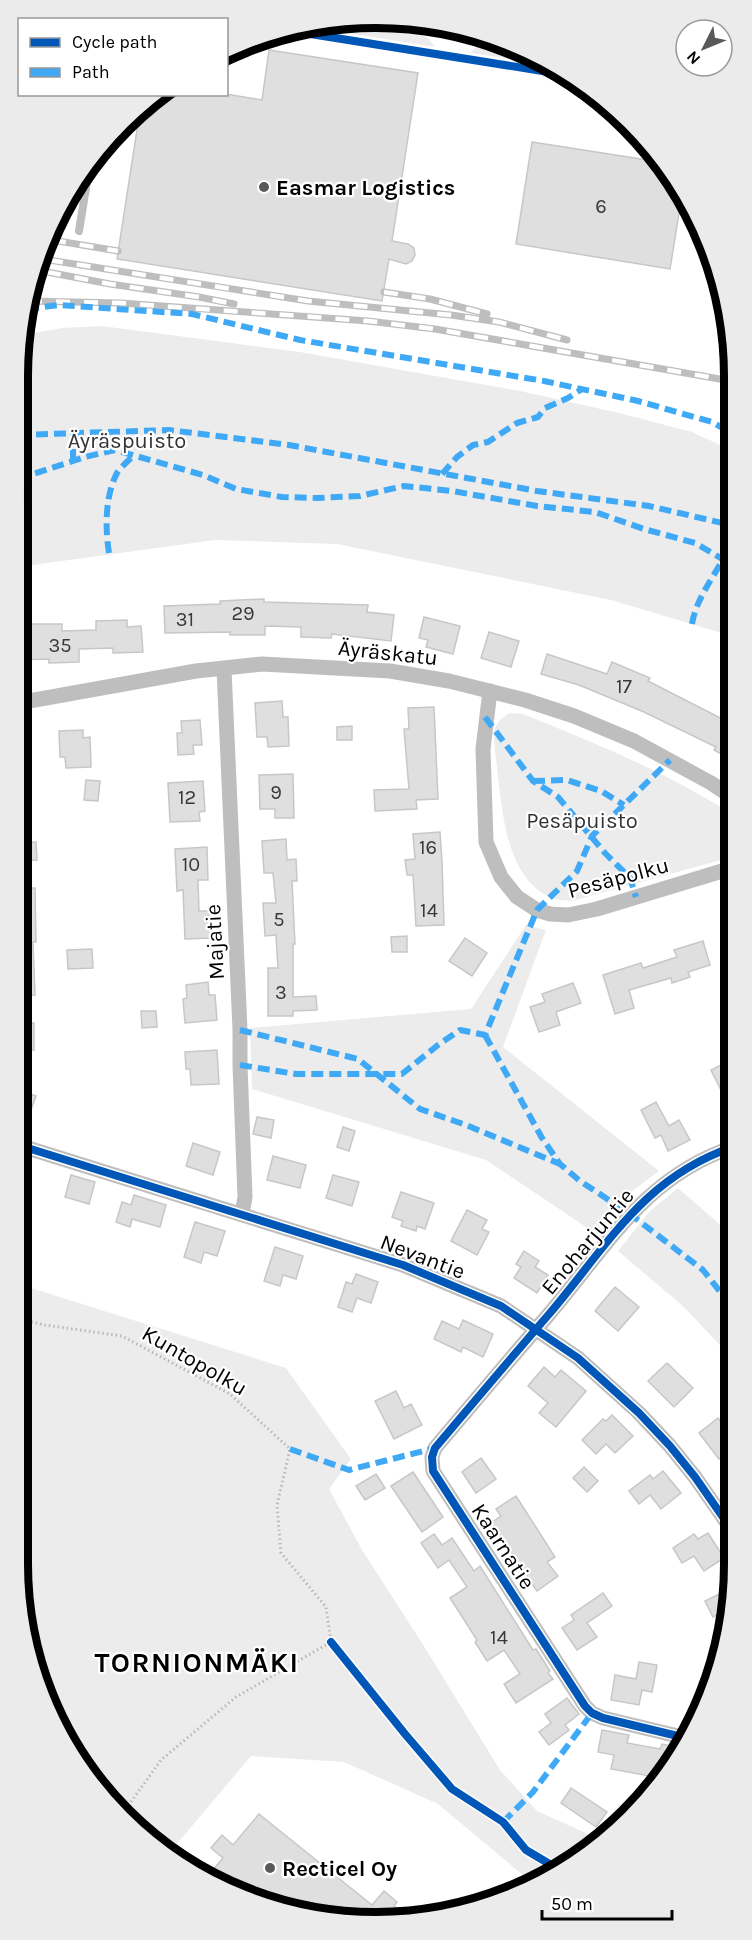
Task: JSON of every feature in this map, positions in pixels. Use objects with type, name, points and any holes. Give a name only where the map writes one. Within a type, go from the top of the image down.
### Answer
[{"type":"street","name":"Äyräskatu","points":[[28,701],[196,671],[262,664],[390,671],[490,691],[574,716],[634,741],[724,792]]},
{"type":"street","name":"Majatie","points":[[224,669],[240,1030],[245,1197],[242,1214]]},
{"type":"street","name":"Pesäpolku","points":[[490,691],[483,749],[486,842],[501,877],[517,897],[537,910],[550,914],[568,915],[597,909],[724,870]]},
{"type":"street","name":"Nevantie","points":[[28,1148],[404,1265],[501,1306],[578,1358],[639,1413],[670,1446],[724,1517]]},
{"type":"street","name":"Enoharjuntie","points":[[535,1328],[630,1214],[654,1191],[696,1164],[724,1151]]},
{"type":"street","name":"Kaarnatie","points":[[535,1328],[435,1448],[432,1457],[434,1471],[585,1706],[592,1713],[603,1718],[678,1736]]},
{"type":"lane","points":[[79,231],[87,184]]},
{"type":"path","points":[[127,1807],[161,1760],[236,1696],[331,1642],[452,1789],[503,1822],[526,1850],[551,1865]]},
{"type":"green space","points":[[376,28],[422,35],[428,38],[435,47],[334,31]]},
{"type":"green space","points":[[476,46],[490,48],[523,61],[471,53]]},
{"type":"green space","name":"Äyräspuisto","points":[[102,326],[300,352],[520,391],[692,432],[724,447],[724,634],[611,600],[337,544],[215,540],[28,566],[28,376],[31,334],[62,328]]},
{"type":"green space","name":"Pesäpuisto","points":[[509,713],[523,714],[630,759],[724,809],[724,859],[572,901],[554,899],[539,891],[519,866],[507,834],[494,730],[499,721]]},
{"type":"green space","points":[[526,925],[546,930],[503,1047],[659,1171],[626,1196],[595,1233],[486,1160],[252,1089],[250,1028],[471,1009]]},
{"type":"green space","points":[[678,1188],[724,1228],[724,1349],[684,1307],[618,1251],[649,1212]]},
{"type":"green space","points":[[28,1287],[286,1368],[351,1459],[329,1489],[362,1550],[500,1770],[537,1811],[592,1836],[550,1865],[526,1878],[438,1804],[344,1762],[251,1756],[174,1847],[130,1810],[100,1776],[64,1718],[40,1654],[29,1587]]},
{"type":"building","name":"Easmar Logistics","points":[[269,50],[418,73],[392,241],[408,244],[414,248],[415,255],[412,261],[406,264],[389,259],[382,301],[117,259],[138,123],[170,96],[228,94],[262,100]]},
{"type":"building","points":[[532,142],[649,160],[680,207],[670,269],[516,244]]},
{"type":"building","points":[[264,599],[264,602],[368,605],[367,612],[394,615],[391,641],[332,634],[331,638],[301,637],[301,627],[265,626],[265,635],[230,635],[230,632],[165,633],[164,606],[220,604],[220,601]]},
{"type":"building","points":[[424,617],[460,626],[453,654],[426,647],[428,640],[419,638]]},
{"type":"building","points":[[127,620],[127,627],[141,626],[143,652],[113,653],[113,648],[79,649],[79,662],[49,663],[49,659],[28,660],[28,624],[62,624],[62,631],[96,630],[96,621]]},
{"type":"building","points":[[489,632],[519,641],[511,667],[481,658]]},
{"type":"building","points":[[547,654],[607,674],[612,662],[650,678],[648,681],[724,720],[724,756],[714,750],[716,747],[644,712],[579,685],[541,674]]},
{"type":"building","points":[[282,701],[283,717],[288,717],[289,746],[268,747],[267,737],[257,737],[255,703]]},
{"type":"building","points":[[434,707],[438,799],[416,800],[417,809],[375,811],[374,790],[409,789],[404,729],[409,729],[408,708]]},
{"type":"building","points":[[200,720],[202,745],[193,745],[194,754],[178,755],[177,733],[182,733],[181,721]]},
{"type":"building","points":[[352,726],[352,740],[337,740],[337,727]]},
{"type":"building","points":[[83,730],[83,738],[90,737],[91,767],[66,768],[65,757],[60,757],[59,731]]},
{"type":"building","points":[[293,774],[294,818],[275,818],[275,809],[260,809],[259,775]]},
{"type":"building","points":[[86,780],[100,781],[98,801],[84,800]]},
{"type":"building","points":[[203,781],[205,811],[199,812],[200,821],[170,822],[168,783]]},
{"type":"building","points":[[440,832],[444,925],[416,926],[413,875],[407,875],[405,860],[415,859],[413,834]]},
{"type":"building","points":[[286,839],[287,860],[296,859],[297,881],[292,881],[295,944],[293,944],[293,997],[316,996],[317,1010],[293,1011],[293,1016],[268,1016],[268,968],[278,968],[276,935],[265,936],[263,903],[276,903],[273,873],[264,873],[262,841]]},
{"type":"building","points":[[28,842],[36,842],[37,860],[28,860]]},
{"type":"building","points":[[207,847],[208,880],[198,880],[199,911],[209,911],[210,938],[185,939],[183,890],[177,891],[175,849]]},
{"type":"building","points":[[28,888],[35,888],[36,942],[33,942],[35,995],[28,995]]},
{"type":"building","points":[[407,936],[407,952],[392,952],[391,937]]},
{"type":"building","points":[[465,938],[487,953],[472,976],[449,961]]},
{"type":"building","points":[[703,941],[710,965],[688,972],[690,977],[672,983],[671,978],[629,990],[634,1008],[615,1014],[603,975],[641,963],[643,968],[677,957],[674,950]]},
{"type":"building","points":[[92,949],[93,968],[68,969],[67,950]]},
{"type":"building","points":[[208,982],[209,995],[215,995],[217,1020],[185,1023],[183,999],[187,998],[186,985]]},
{"type":"building","points":[[573,983],[581,1003],[556,1012],[560,1025],[539,1032],[530,1007],[545,1002],[542,994]]},
{"type":"building","points":[[141,1011],[156,1011],[157,1027],[142,1028]]},
{"type":"building","points":[[28,1023],[34,1023],[34,1050],[28,1050]]},
{"type":"building","points":[[217,1050],[219,1084],[191,1085],[190,1069],[186,1069],[185,1052]]},
{"type":"building","points":[[724,1064],[724,1096],[711,1070]]},
{"type":"building","points":[[28,1093],[36,1096],[28,1119]]},
{"type":"building","points":[[656,1102],[669,1126],[679,1120],[690,1140],[668,1151],[661,1135],[655,1138],[641,1110]]},
{"type":"building","points":[[257,1117],[274,1120],[271,1138],[253,1134]]},
{"type":"building","points":[[343,1127],[355,1131],[349,1151],[337,1147]]},
{"type":"building","points":[[193,1143],[220,1152],[213,1175],[186,1166]]},
{"type":"building","points":[[273,1156],[306,1165],[300,1188],[267,1180]]},
{"type":"building","points":[[71,1175],[95,1182],[89,1204],[65,1197]]},
{"type":"building","points":[[333,1175],[359,1182],[352,1206],[326,1198]]},
{"type":"building","points":[[401,1192],[434,1203],[425,1229],[417,1226],[416,1231],[401,1226],[403,1221],[392,1217]]},
{"type":"building","points":[[134,1195],[166,1205],[160,1227],[132,1219],[130,1227],[116,1222],[122,1202],[131,1205]]},
{"type":"building","points":[[467,1210],[487,1220],[482,1229],[489,1232],[477,1255],[451,1241]]},
{"type":"building","points":[[195,1222],[225,1231],[217,1256],[204,1252],[201,1263],[184,1257]]},
{"type":"building","points":[[275,1247],[303,1256],[296,1279],[283,1275],[280,1286],[264,1281]]},
{"type":"building","points":[[524,1251],[539,1261],[535,1267],[548,1275],[537,1293],[514,1278],[521,1267],[516,1264]]},
{"type":"building","points":[[356,1274],[378,1282],[371,1303],[357,1298],[352,1312],[338,1307],[346,1282],[352,1284]]},
{"type":"building","points":[[615,1287],[639,1307],[618,1331],[595,1311]]},
{"type":"building","points":[[463,1320],[493,1334],[483,1357],[463,1347],[461,1352],[434,1339],[442,1321],[459,1329]]},
{"type":"building","points":[[667,1363],[693,1388],[674,1407],[648,1381]]},
{"type":"building","points":[[544,1367],[555,1377],[561,1370],[586,1391],[556,1427],[539,1413],[548,1403],[528,1386]]},
{"type":"building","points":[[396,1391],[404,1408],[411,1404],[422,1425],[394,1439],[375,1401]]},
{"type":"building","points":[[612,1415],[633,1436],[615,1453],[606,1444],[596,1454],[582,1440],[603,1419],[606,1421]]},
{"type":"building","points":[[718,1418],[724,1426],[724,1462],[721,1458],[719,1459],[699,1433]]},
{"type":"building","points":[[481,1458],[496,1479],[476,1493],[462,1472]]},
{"type":"building","points":[[584,1467],[598,1481],[587,1492],[573,1478]]},
{"type":"building","points":[[663,1471],[681,1493],[661,1509],[650,1495],[639,1504],[629,1491],[650,1475],[653,1479]]},
{"type":"building","points":[[413,1472],[443,1517],[422,1532],[391,1486]]},
{"type":"building","points":[[376,1474],[385,1488],[365,1500],[356,1486]]},
{"type":"building","points":[[516,1496],[555,1557],[547,1562],[558,1576],[537,1591],[491,1523],[501,1516],[496,1509]]},
{"type":"building","points":[[708,1533],[724,1558],[704,1571],[694,1556],[682,1563],[673,1548],[694,1534],[698,1539]]},
{"type":"building","points":[[434,1534],[442,1545],[452,1538],[474,1571],[480,1566],[533,1650],[536,1649],[550,1671],[548,1673],[553,1679],[516,1703],[504,1684],[520,1674],[504,1650],[487,1661],[475,1642],[477,1640],[450,1598],[467,1587],[449,1560],[438,1568],[421,1543]]},
{"type":"building","points":[[723,1592],[720,1613],[713,1617],[705,1601]]},
{"type":"building","points":[[603,1593],[612,1606],[587,1623],[597,1637],[577,1650],[562,1628],[574,1620],[571,1615]]},
{"type":"building","points":[[639,1662],[657,1665],[652,1692],[642,1690],[639,1705],[611,1700],[615,1675],[636,1679]]},
{"type":"building","points":[[567,1698],[579,1714],[565,1725],[569,1730],[549,1745],[539,1732],[551,1723],[545,1714]]},
{"type":"building","points":[[602,1730],[629,1735],[627,1743],[660,1749],[662,1744],[672,1746],[649,1779],[650,1776],[611,1769],[614,1755],[598,1752]]},
{"type":"building","points":[[571,1788],[607,1812],[596,1827],[561,1803]]},
{"type":"building","name":"Recticel Oy","points":[[259,1814],[372,1905],[384,1891],[397,1902],[394,1906],[400,1911],[331,1909],[286,1900],[243,1885],[212,1871],[223,1858],[211,1848],[222,1835],[233,1845]]},
{"type":"railway","points":[[56,241],[118,251]]},
{"type":"railway","points":[[49,260],[308,301],[499,322],[567,340]]},
{"type":"railway","points":[[47,272],[234,304]]},
{"type":"railway","points":[[384,292],[430,299],[487,314]]},
{"type":"railway","points":[[37,301],[121,303],[368,321],[435,329],[724,380]]},
{"type":"marked path","points":[[35,308],[58,305],[192,314],[300,340],[544,381],[638,401],[712,422],[724,429]]},
{"type":"marked path","points":[[442,474],[457,457],[473,445],[488,442],[517,423],[538,417],[545,408],[582,389]]},
{"type":"marked path","points":[[28,435],[169,430],[289,445],[537,491],[649,506],[724,523]]},
{"type":"marked path","points":[[73,433],[73,461]]},
{"type":"marked path","points":[[28,476],[115,450],[203,475],[236,489],[282,497],[360,496],[404,486],[452,491],[537,506],[595,512],[695,543],[724,560]]},
{"type":"marked path","points":[[109,553],[107,523],[110,492],[117,473],[133,456]]},
{"type":"marked path","points":[[692,624],[700,599],[723,559]]},
{"type":"marked path","points":[[485,717],[533,781],[558,797],[605,853],[630,878],[636,897]]},
{"type":"marked path","points":[[240,1065],[296,1074],[402,1074],[460,1030],[485,1035],[537,910],[577,871],[592,836],[670,760]]},
{"type":"marked path","points":[[533,781],[567,780],[601,791],[624,805]]},
{"type":"marked path","points":[[240,1030],[358,1059],[420,1109],[466,1125],[560,1164]]},
{"type":"marked path","points":[[485,1035],[542,1138],[560,1164],[703,1270],[724,1297]]},
{"type":"marked path","points":[[290,1449],[349,1470],[435,1448]]},
{"type":"marked path","points":[[503,1822],[533,1792],[592,1713]]},
{"type":"cycle path","points":[[312,34],[543,71]]},
{"type":"cycle path","points":[[28,1148],[403,1265],[501,1306],[578,1358],[639,1413],[695,1477],[724,1519]]},
{"type":"cycle path","points":[[678,1736],[603,1718],[592,1713],[585,1706],[433,1471],[432,1457],[435,1448],[630,1216],[675,1176],[702,1160],[724,1151]]},
{"type":"cycle path","points":[[331,1642],[452,1789],[503,1822],[526,1850],[551,1865]]},
{"type":"place","name":"Easmar Logistics","points":[[264,187]]},
{"type":"place","name":"Recticel Oy","points":[[270,1868]]},
{"type":"district","name":"TORNIONMÄKI","points":[[197,1662]]}]
